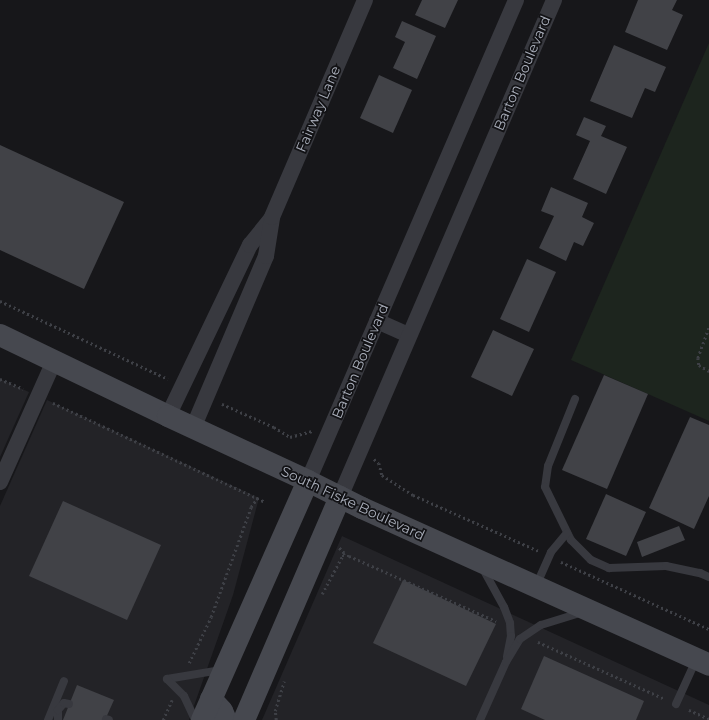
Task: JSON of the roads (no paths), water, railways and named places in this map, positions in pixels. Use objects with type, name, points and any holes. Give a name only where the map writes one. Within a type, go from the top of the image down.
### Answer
[{"type":"main road","name":"South Fiske Boulevard","points":[[0,336],[340,497],[703,662]]},
{"type":"main road","name":"Barton Boulevard","points":[[202,720],[308,481]]},
{"type":"main road","name":"Barton Boulevard","points":[[244,720],[340,497]]},
{"type":"main road","points":[[211,699],[222,711],[226,720]]},
{"type":"street","name":"Fairway Lane","points":[[193,428],[266,256],[272,217],[365,0]]},
{"type":"street","name":"Barton Boulevard","points":[[308,481],[516,0]]},
{"type":"street","name":"Barton Boulevard","points":[[340,497],[554,0]]},
{"type":"street","name":"Fairway Lane","points":[[168,416],[250,245],[272,217]]},
{"type":"street","points":[[377,321],[409,335]]},
{"type":"street","points":[[1,478],[54,361]]},
{"type":"lane","points":[[575,398],[548,466],[545,487],[571,540],[591,560],[609,568],[666,566],[700,573],[709,577]]},
{"type":"lane","points":[[536,587],[551,552],[567,532]]},
{"type":"lane","points":[[479,561],[504,607],[510,628],[511,636],[506,662]]},
{"type":"lane","points":[[480,720],[506,662],[520,639],[541,625],[588,611]]},
{"type":"lane","points":[[676,704],[703,662]]},
{"type":"lane","points":[[195,720],[184,696],[167,679],[224,669]]},
{"type":"lane","points":[[58,720],[56,709],[64,681]]},
{"type":"lane","points":[[48,720],[56,709],[64,703],[69,704]]},
{"type":"lane","points":[[56,709],[66,712]]}]
